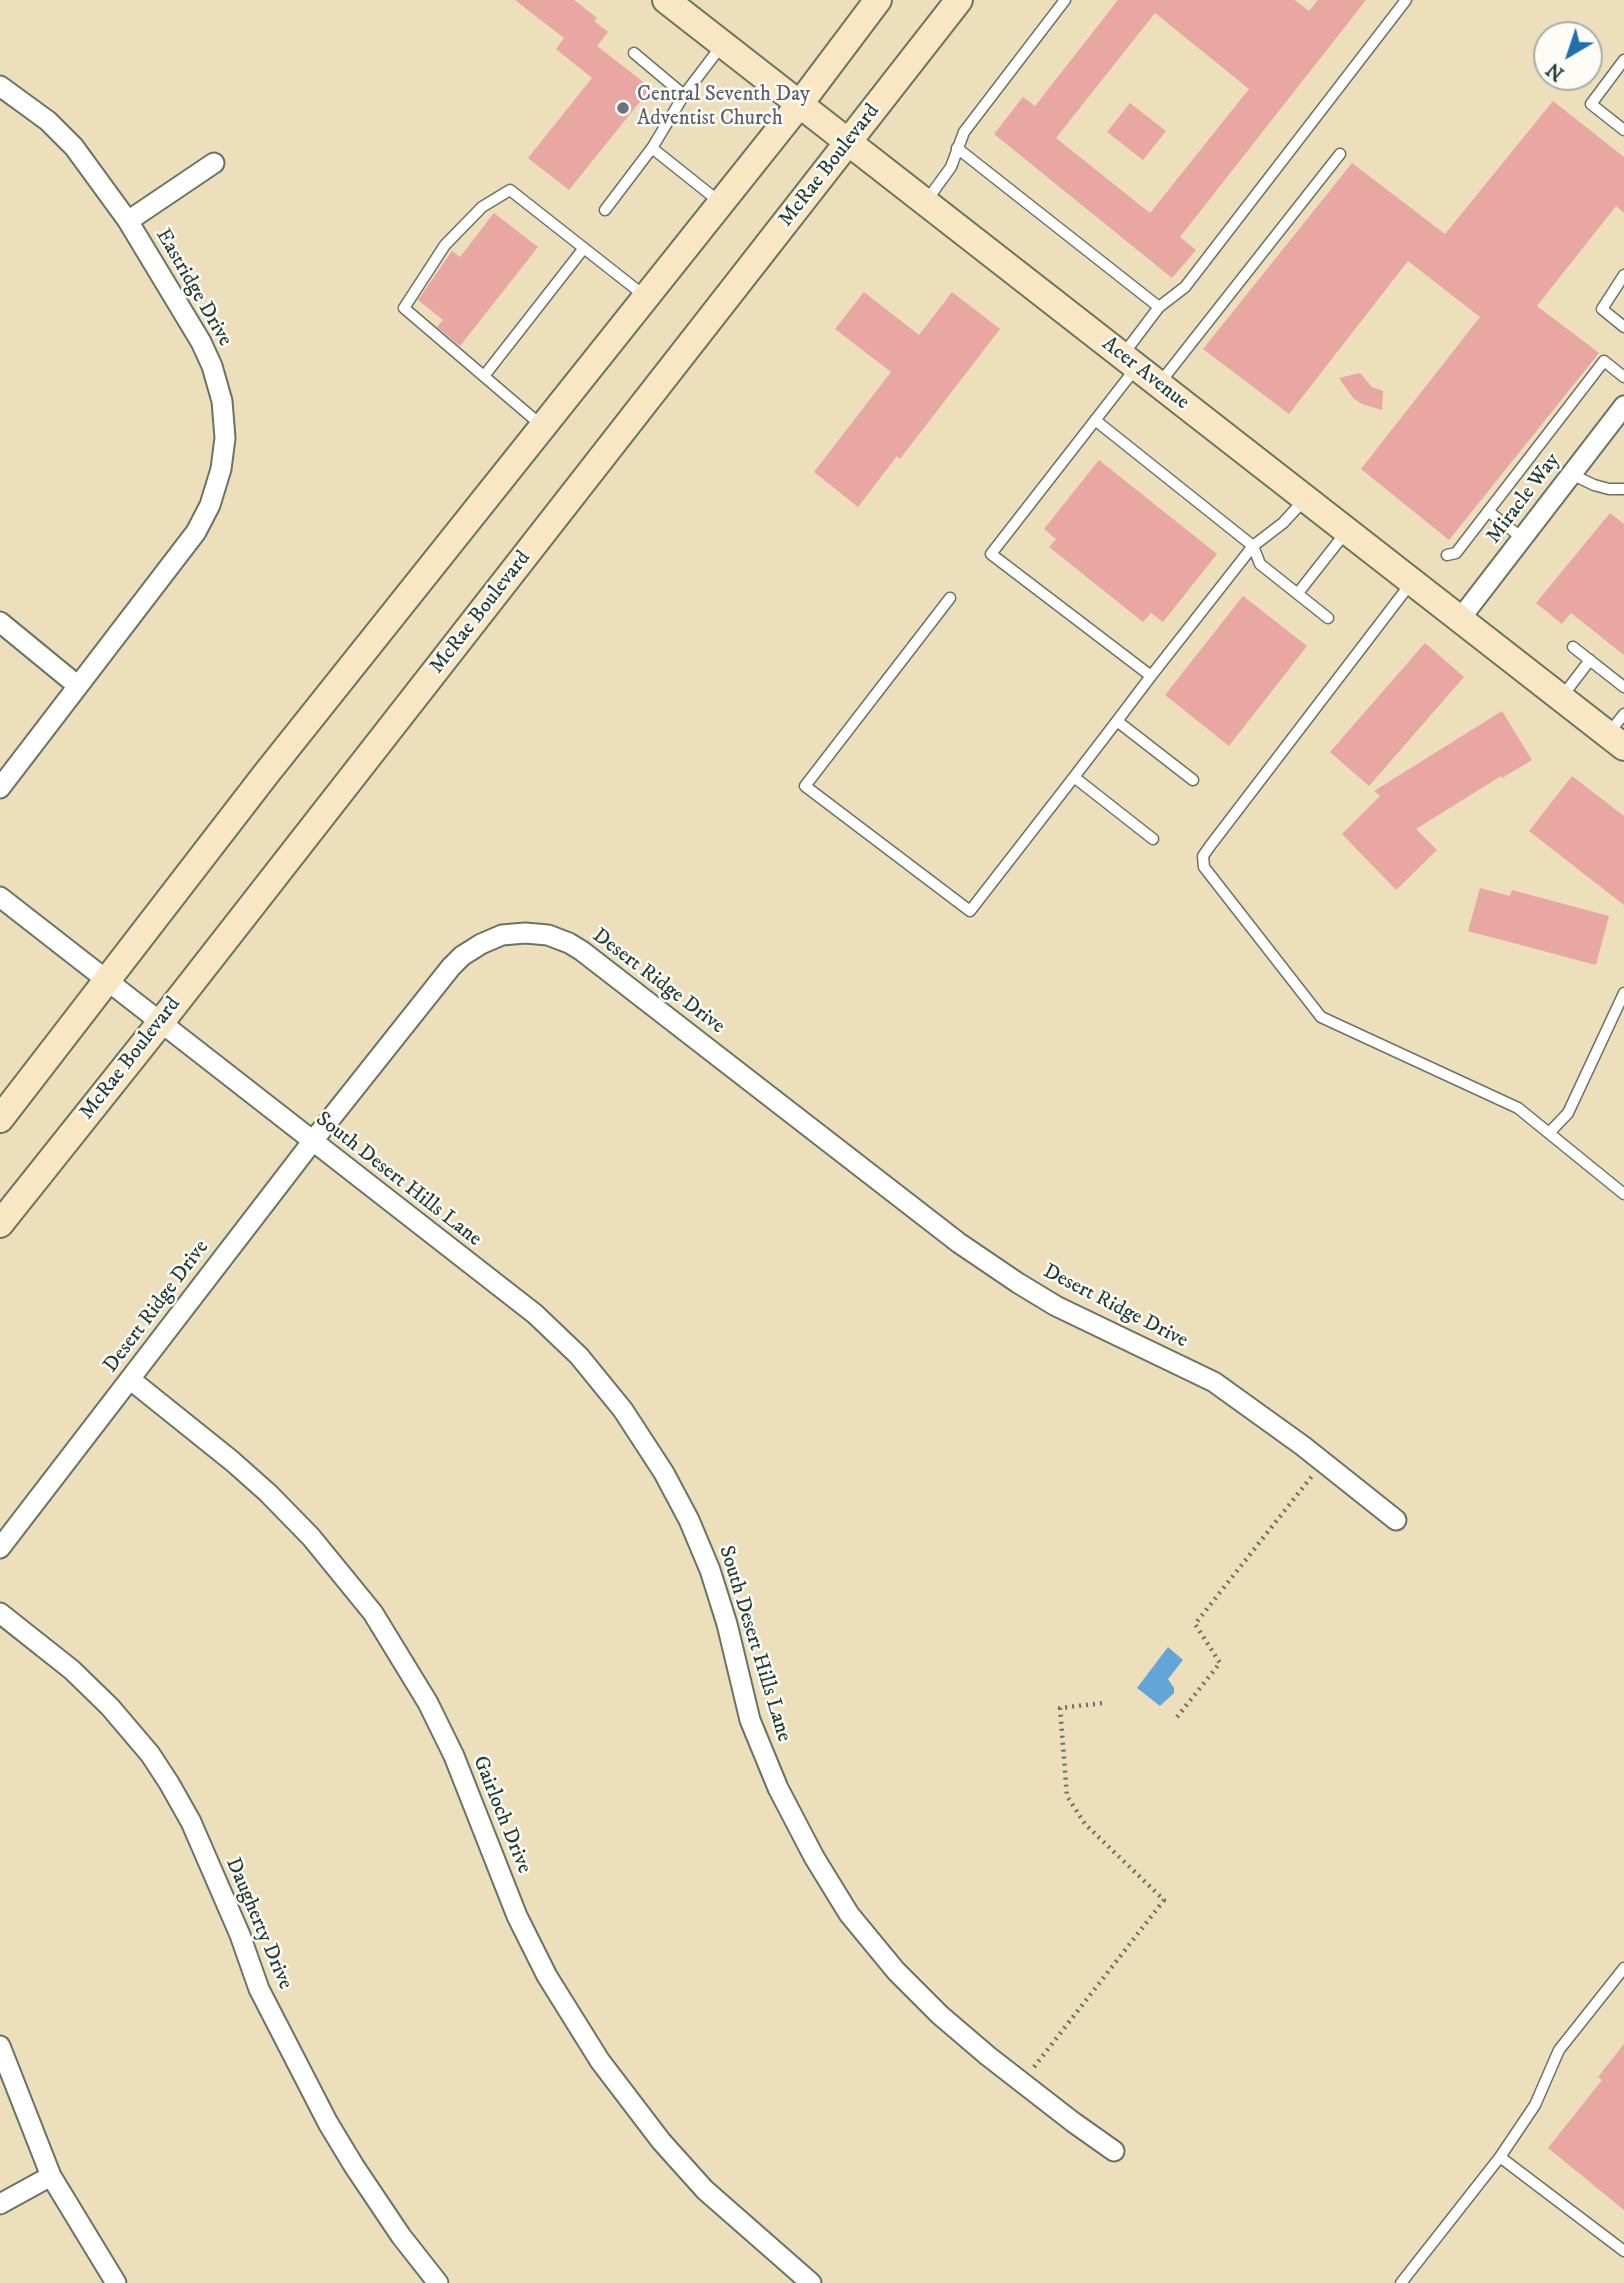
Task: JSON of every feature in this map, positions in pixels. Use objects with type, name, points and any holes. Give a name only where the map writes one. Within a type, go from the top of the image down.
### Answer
[{"type":"main road","name":"Acer Avenue","points":[[666,0],[1616,741]]},
{"type":"main road","points":[[0,1119],[266,774],[799,106],[878,0]]},
{"type":"main road","name":"McRae Boulevard","points":[[0,1224],[161,1023],[959,0]]},
{"type":"street","name":"Eastridge Drive","points":[[0,86],[48,121],[74,148],[128,222],[201,342],[212,366],[222,401],[225,438],[221,469],[210,505],[196,532],[0,788]]},
{"type":"street","points":[[128,222],[214,163]]},
{"type":"street","name":"Miracle Way","points":[[1460,619],[1624,406]]},
{"type":"street","points":[[0,622],[78,686]]},
{"type":"street","name":"South Desert Hills Lane","points":[[0,897],[535,1314],[579,1356],[624,1410],[664,1473],[689,1520],[710,1570],[727,1624],[750,1720],[778,1788],[814,1857],[849,1914],[897,1971],[940,2015],[1022,2083],[1114,2151]]},
{"type":"street","name":"Desert Ridge Drive","points":[[0,1548],[312,1142],[451,967],[481,944],[502,935],[525,933],[548,935],[582,951],[959,1243],[1056,1306],[1214,1382],[1323,1462],[1396,1520]]},
{"type":"street","name":"Gairloch Drive","points":[[131,1380],[268,1493],[311,1537],[373,1613],[428,1703],[449,1745],[517,1916],[541,1964],[600,2061],[661,2141],[705,2190],[810,2283]]},
{"type":"street","name":"Daugherty Drive","points":[[0,1613],[72,1670],[110,1707],[169,1783],[191,1822],[240,1936],[259,1989],[310,2088],[354,2166],[401,2236],[438,2283]]},
{"type":"street","points":[[0,2046],[51,2176],[116,2283]]},
{"type":"street","points":[[0,2204],[51,2176]]},
{"type":"lane","points":[[925,202],[951,167],[964,132],[1065,0]]},
{"type":"lane","points":[[1151,676],[991,554],[1095,420],[1158,307],[1185,288],[1406,0]]},
{"type":"lane","points":[[605,210],[652,148],[684,95],[722,45]]},
{"type":"lane","points":[[634,52],[684,95]]},
{"type":"lane","points":[[1624,60],[1591,104],[1624,130]]},
{"type":"lane","points":[[652,148],[721,203]]},
{"type":"lane","points":[[957,148],[1158,307]]},
{"type":"lane","points":[[1158,385],[1340,153]]},
{"type":"lane","points":[[543,426],[404,308],[445,245],[482,207],[510,190],[646,297]]},
{"type":"lane","points":[[484,376],[584,248]]},
{"type":"lane","points":[[1624,275],[1602,309],[1624,327]]},
{"type":"lane","points":[[1447,555],[1457,553],[1604,361],[1624,377]]},
{"type":"lane","points":[[1095,420],[1253,546],[1260,564],[1328,618]]},
{"type":"lane","points":[[1571,474],[1594,485],[1624,489]]},
{"type":"lane","points":[[950,598],[805,786],[970,911],[1253,546],[1283,523],[1305,499]]},
{"type":"lane","points":[[1488,511],[1522,538]]},
{"type":"lane","points":[[1298,593],[1346,531]]},
{"type":"lane","points":[[1412,582],[1210,846],[1203,856],[1204,867],[1321,1017],[1518,1108],[1624,1194]]},
{"type":"lane","points":[[1573,647],[1624,687]]},
{"type":"lane","points":[[1561,698],[1590,660]]},
{"type":"lane","points":[[1616,741],[1624,714]]},
{"type":"lane","points":[[1117,721],[1193,780]]},
{"type":"lane","points":[[1074,777],[1153,839]]},
{"type":"lane","points":[[1549,1133],[1568,1113],[1624,993]]},
{"type":"lane","points":[[1401,2283],[1500,2157],[1535,2105],[1559,2050],[1624,1968]]},
{"type":"lane","points":[[1500,2157],[1624,2251]]},
{"type":"path","points":[[1177,1717],[1220,1663],[1195,1624],[1323,1462]]},
{"type":"path","points":[[1022,2083],[1164,1900],[1085,1824],[1067,1796],[1060,1708],[1103,1703]]},
{"type":"water","points":[[1168,1647],[1183,1660],[1168,1679],[1174,1693],[1160,1706],[1137,1688]]},
{"type":"building","points":[[515,0],[574,0],[597,18],[594,21],[608,32],[597,46],[651,88],[569,190],[528,158],[592,78],[556,49],[564,38]]},
{"type":"building","points":[[1118,0],[1295,0],[1309,11],[1318,0],[1366,0],[1180,237],[1196,250],[1172,278],[994,134],[1023,97],[1035,106]],"holes":[[[1155,13],[1249,89],[1150,213],[1056,138]]]},
{"type":"building","points":[[1553,101],[1624,157],[1624,213],[1616,206],[1537,306],[1599,353],[1449,540],[1361,469],[1480,317],[1408,261],[1289,414],[1203,349],[1352,163],[1445,234]]},
{"type":"building","points":[[1130,103],[1166,131],[1143,160],[1107,132]]},
{"type":"building","points":[[494,213],[538,247],[460,346],[437,327],[443,320],[418,300],[452,251],[460,257]]},
{"type":"building","points":[[864,292],[919,335],[952,292],[1000,329],[900,459],[897,456],[858,507],[814,472],[891,372],[835,329]]},
{"type":"building","points":[[1360,373],[1372,387],[1383,391],[1382,410],[1354,399],[1339,378]]},
{"type":"building","points":[[1099,460],[1217,554],[1163,622],[1151,613],[1143,622],[1049,547],[1056,539],[1044,529]]},
{"type":"building","points":[[1610,513],[1624,524],[1624,655],[1571,613],[1562,624],[1536,603]]},
{"type":"building","points":[[1243,596],[1307,646],[1229,746],[1165,695]]},
{"type":"building","points":[[1425,643],[1464,677],[1369,786],[1330,752]]},
{"type":"building","points":[[1502,711],[1532,760],[1416,829],[1437,850],[1396,890],[1342,834],[1380,796],[1374,791]]},
{"type":"building","points":[[1572,776],[1624,816],[1624,905],[1529,831]]},
{"type":"building","points":[[1480,888],[1510,896],[1512,890],[1609,916],[1596,965],[1468,931]]},
{"type":"building","points":[[1624,2044],[1624,2210],[1548,2148],[1602,2080],[1598,2077]]},
{"type":"place","name":"Central Seventh Day Adventist Church","points":[[623,108]]}]
